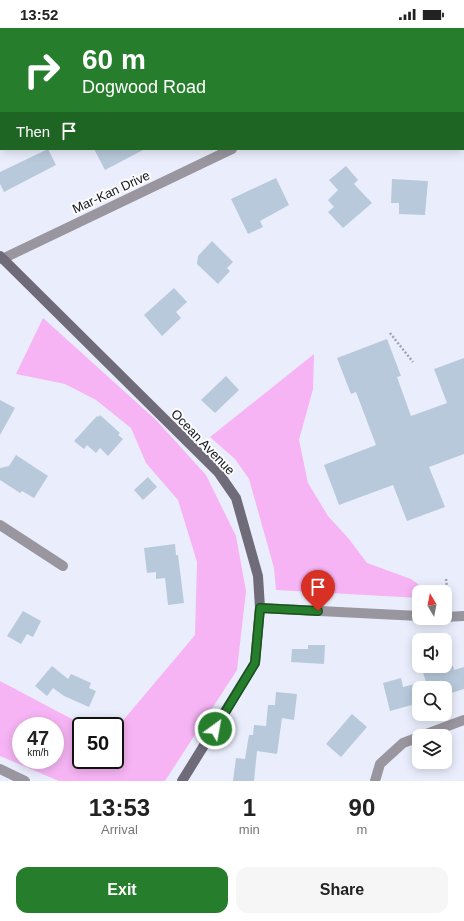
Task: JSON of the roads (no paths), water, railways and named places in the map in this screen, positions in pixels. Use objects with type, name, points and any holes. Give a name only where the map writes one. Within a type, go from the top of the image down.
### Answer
[{"type":"main road","name":"Ocean Avenue","points":[[1,257],[218,472],[236,498],[258,576],[260,608],[255,663],[182,781]]},
{"type":"street","name":"Mar-Kan Drive","points":[[1,257],[230,150]]},
{"type":"street","points":[[0,525],[63,566]]},
{"type":"street","points":[[260,608],[412,616]]},
{"type":"street","points":[[452,617],[464,616]]},
{"type":"street","points":[[439,729],[464,720]]},
{"type":"street","points":[[375,781],[380,764],[403,743],[412,739]]},
{"type":"street","points":[[0,769],[25,781]]}]
